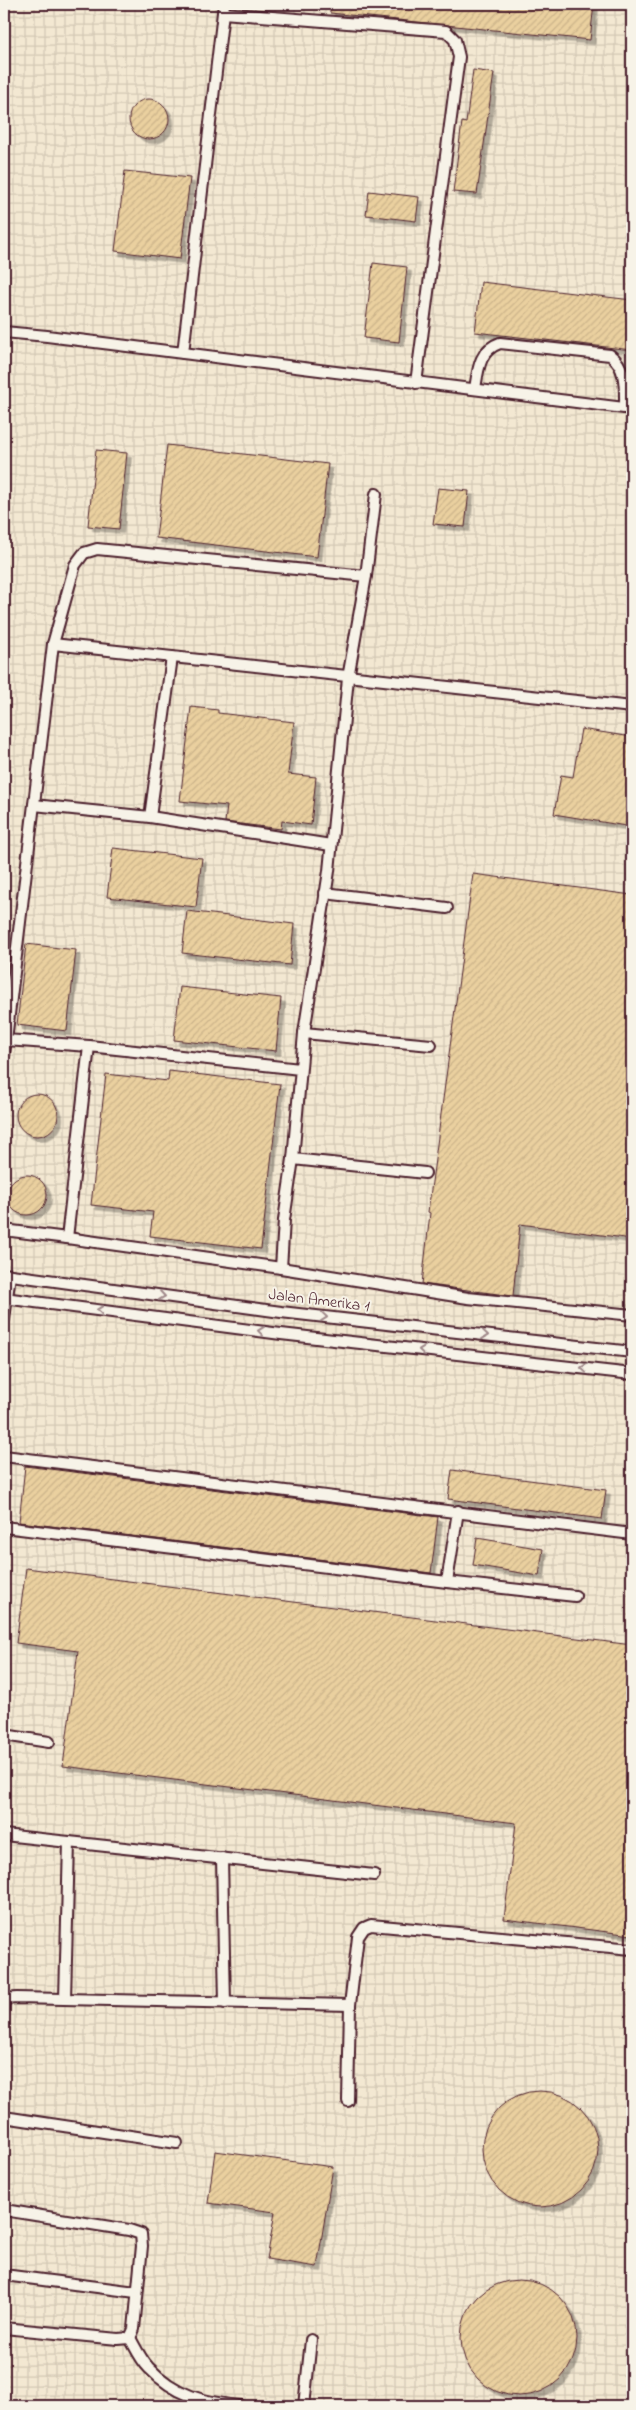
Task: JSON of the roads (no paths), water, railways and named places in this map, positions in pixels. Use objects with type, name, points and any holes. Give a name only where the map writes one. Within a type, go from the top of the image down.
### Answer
[{"type":"lane","points":[[182,353],[223,8],[446,31],[455,40],[459,57],[416,383]]},
{"type":"lane","points":[[4,332],[629,409],[622,370],[617,360],[610,355],[500,343],[493,346],[480,360],[475,389]]},
{"type":"lane","points":[[281,1268],[284,1220],[294,1159],[304,1033],[331,845],[348,678],[366,576],[376,494]]},
{"type":"lane","points":[[4,1054],[53,644],[75,565],[84,553],[97,549],[366,576]]},
{"type":"lane","points":[[53,644],[632,708]]},
{"type":"lane","points":[[150,817],[172,657]]},
{"type":"lane","points":[[34,804],[150,817],[331,845]]},
{"type":"lane","points":[[325,893],[447,908]]},
{"type":"lane","points":[[304,1033],[431,1046]]},
{"type":"lane","points":[[6,1040],[89,1046],[300,1069]]},
{"type":"lane","points":[[67,1238],[89,1046]]},
{"type":"lane","points":[[294,1159],[425,1173]]},
{"type":"lane","points":[[4,1230],[281,1268],[468,1298],[632,1314]]},
{"type":"lane","points":[[4,1319],[7,1274]]},
{"type":"lane","name":"Jalan Amerika 1","points":[[7,1274],[281,1312],[632,1352]]},
{"type":"lane","points":[[5,1298],[281,1334],[632,1374]]},
{"type":"lane","points":[[4,1456],[632,1534]]},
{"type":"lane","points":[[447,1582],[458,1512]]},
{"type":"lane","points":[[4,1527],[575,1596]]},
{"type":"lane","points":[[4,1735],[49,1742]]},
{"type":"lane","points":[[4,1835],[374,1875]]},
{"type":"lane","points":[[65,1999],[68,1842]]},
{"type":"lane","points":[[222,1858],[225,2002]]},
{"type":"lane","points":[[348,2101],[350,2005],[358,1937],[364,1928],[371,1925],[632,1949]]},
{"type":"lane","points":[[4,1999],[350,2005]]},
{"type":"lane","points":[[4,2117],[177,2143]]},
{"type":"lane","points":[[4,2210],[129,2230],[141,2234],[142,2246],[136,2292],[134,2328],[130,2338]]},
{"type":"lane","points":[[4,2275],[136,2292]]},
{"type":"lane","points":[[4,2328],[118,2339],[130,2338]]},
{"type":"lane","points":[[130,2338],[147,2367],[174,2389],[204,2402],[241,2406]]},
{"type":"lane","points":[[304,2406],[310,2340]]}]
